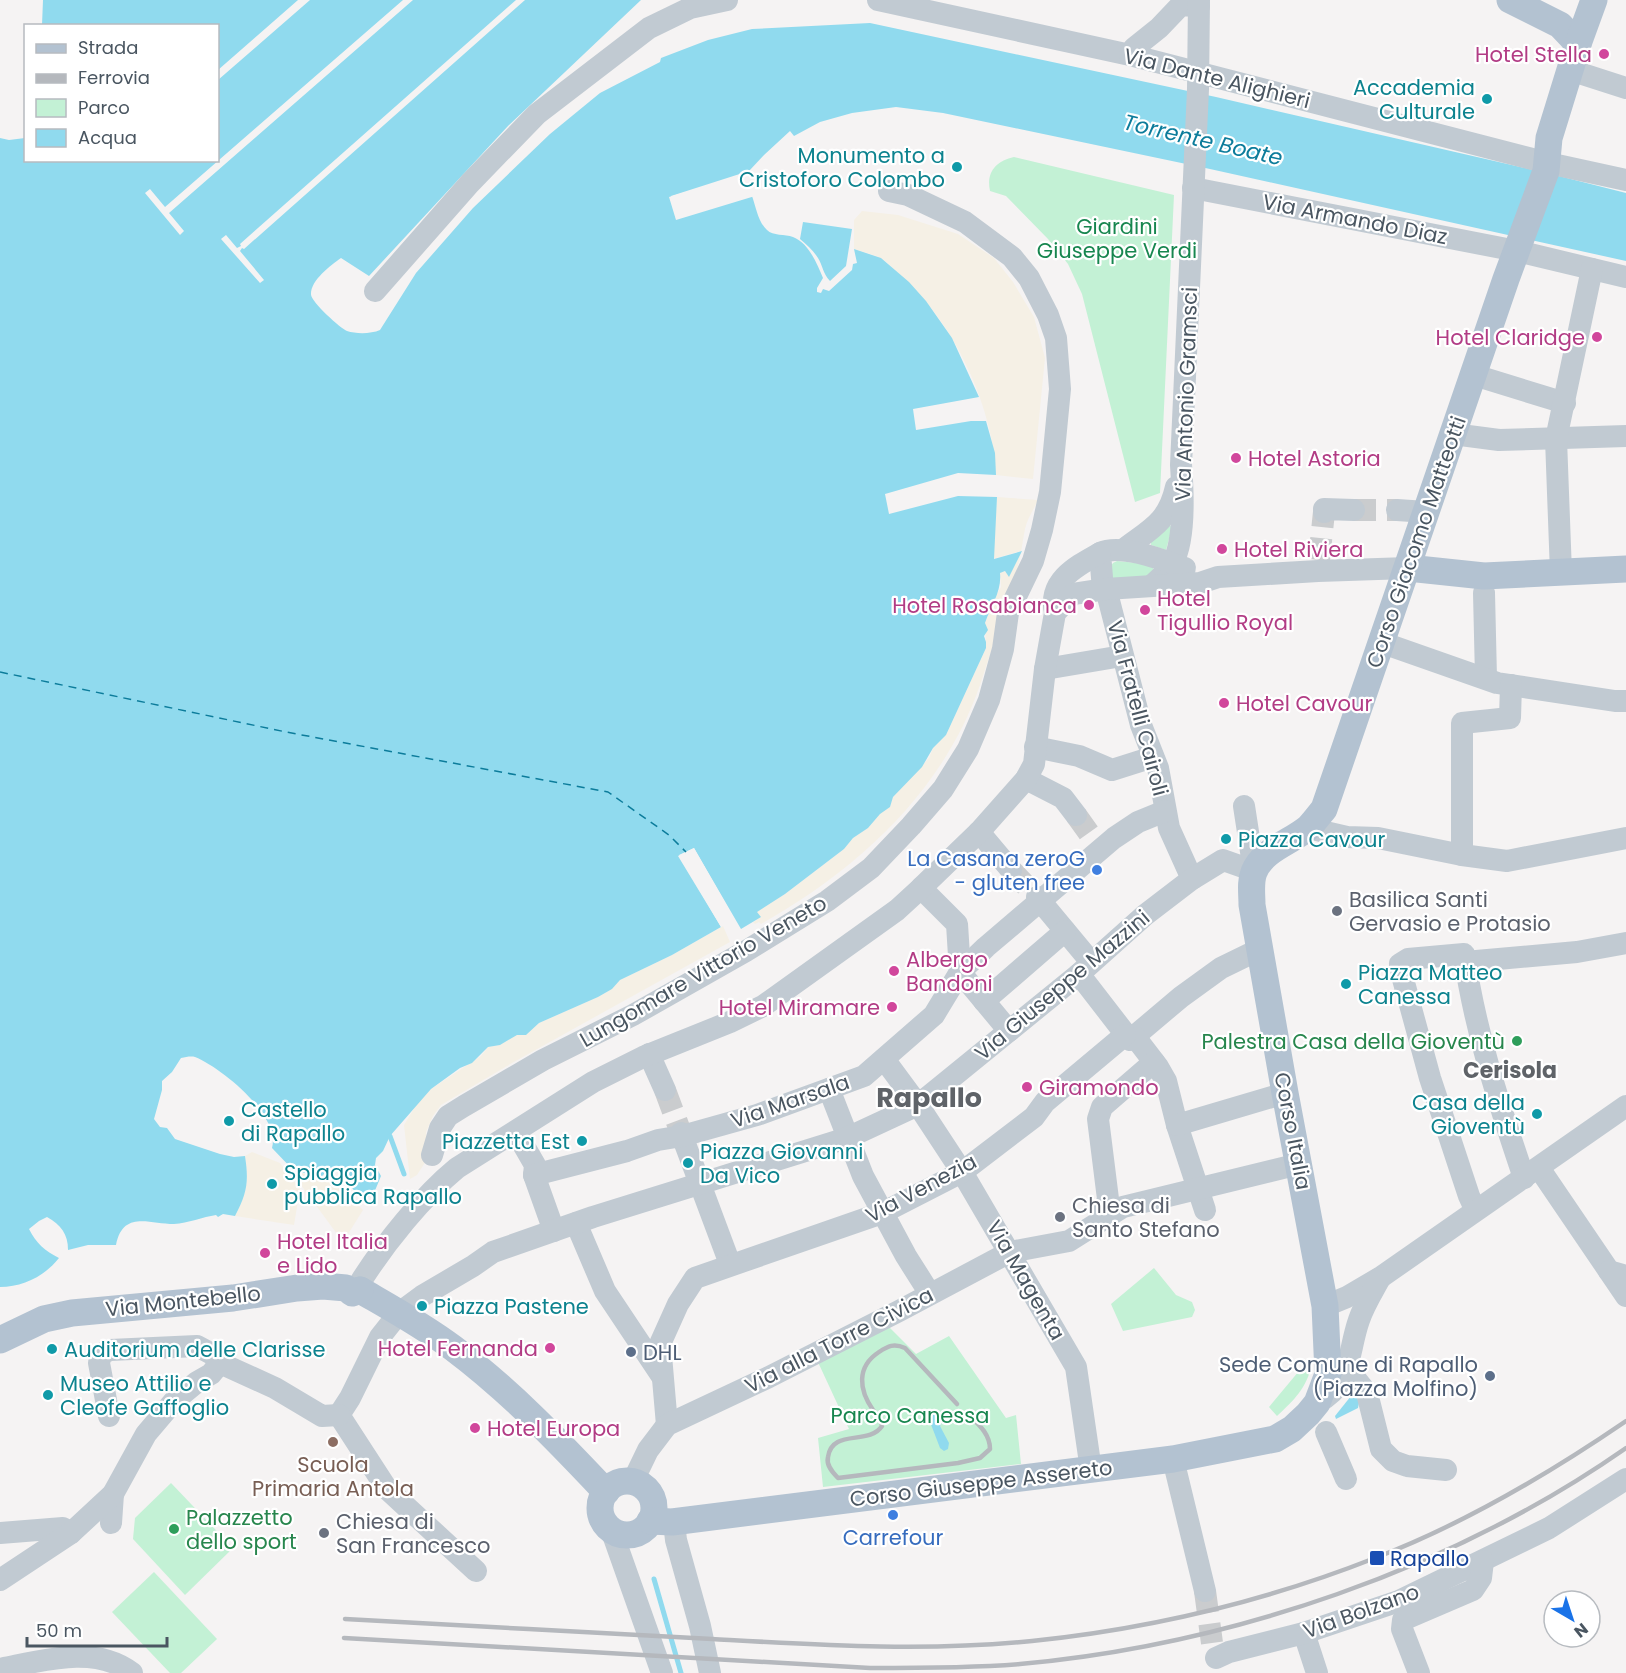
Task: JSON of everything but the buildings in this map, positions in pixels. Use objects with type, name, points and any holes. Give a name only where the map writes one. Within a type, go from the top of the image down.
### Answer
[{"type":"main road","points":[[1510,0],[1560,26],[1578,44]]},
{"type":"main road","name":"Corso Giacomo Matteotti","points":[[1308,828],[1324,809],[1547,167],[1550,138],[1593,0]]},
{"type":"main road","points":[[1408,568],[1484,576],[1626,569]]},
{"type":"main road","points":[[1254,871],[1272,851],[1308,828]]},
{"type":"main road","name":"Corso Italia","points":[[1254,871],[1251,884],[1252,905],[1333,1352],[1328,1374],[1317,1403],[1292,1429],[1275,1439]]},
{"type":"main road","points":[[352,1281],[451,1347],[489,1376],[606,1492]]},
{"type":"main road","name":"Via Montebello","points":[[1,1338],[44,1319],[72,1313],[233,1298],[352,1281]]},
{"type":"main road","name":"Corso Giuseppe Assereto","points":[[659,1509],[1091,1470],[1173,1460],[1275,1439]]},
{"type":"main road","points":[[619,1483],[659,1509],[645,1528],[628,1534],[619,1533],[611,1529],[604,1521],[600,1499],[619,1483]]},
{"type":"street","points":[[375,291],[470,183],[537,114],[649,28],[687,4],[727,0]]},
{"type":"street","name":"Via Dante Alighieri","points":[[882,1],[1130,55],[1197,80],[1547,167],[1626,180]]},
{"type":"street","points":[[1130,55],[1134,48],[1159,28],[1181,5],[1199,3]]},
{"type":"street","name":"Via Antonio Gramsci","points":[[1173,564],[1180,542],[1183,489],[1181,465],[1194,179],[1199,3]]},
{"type":"street","points":[[1570,70],[1626,88]]},
{"type":"street","name":"Via Armando Diaz","points":[[1194,179],[1519,246],[1626,277]]},
{"type":"street","name":"Lungomare Vittorio Veneto","points":[[432,1155],[440,1128],[448,1116],[543,1060],[633,1015],[827,902],[871,868],[944,789],[968,749],[990,700],[1003,649],[1008,613],[1034,561],[1050,492],[1060,389],[1056,338],[1048,315],[1029,278],[1012,257],[988,238],[955,218],[908,195],[889,191]]},
{"type":"street","points":[[1561,573],[1556,439],[1592,269]]},
{"type":"street","points":[[1474,375],[1565,403]]},
{"type":"street","points":[[1453,434],[1499,440],[1626,436]]},
{"type":"street","points":[[1123,550],[1159,523],[1166,514],[1172,504],[1181,465]]},
{"type":"street","points":[[1324,512],[1324,509],[1354,510]]},
{"type":"street","points":[[1396,510],[1426,512]]},
{"type":"street","points":[[1100,553],[1106,550],[1123,550],[1199,574],[1218,577]]},
{"type":"street","name":"Lungomare Vittorio Veneto","points":[[352,1281],[438,1183],[457,1167],[593,1082],[649,1054],[730,1022],[763,1006],[897,910],[979,832],[1026,779],[1034,764],[1045,669],[1055,613],[1052,601],[1056,588],[1077,566],[1100,553]]},
{"type":"street","name":"Via Fratelli Cairoli","points":[[1100,553],[1104,590],[1141,725],[1158,768],[1167,819],[1192,879]]},
{"type":"street","points":[[1151,586],[1173,564]]},
{"type":"street","points":[[1055,613],[1073,594],[1104,590],[1200,583],[1218,577],[1319,566],[1408,568]]},
{"type":"street","points":[[1484,593],[1486,678]]},
{"type":"street","points":[[1383,643],[1512,685],[1626,701]]},
{"type":"street","points":[[1045,669],[1122,656]]},
{"type":"street","points":[[1462,855],[1462,723],[1510,718],[1512,685]]},
{"type":"street","points":[[1035,747],[1079,756],[1112,770],[1153,757]]},
{"type":"street","points":[[1026,779],[1064,798],[1076,815]]},
{"type":"street","points":[[1244,806],[1254,871]]},
{"type":"street","name":"Via Marsala","points":[[534,1175],[757,1115],[864,1076],[934,1015],[960,972],[1099,846],[1138,822],[1167,819]]},
{"type":"street","points":[[1308,828],[1347,837],[1378,838],[1462,855],[1507,861],[1626,838]]},
{"type":"street","points":[[979,832],[1011,870]]},
{"type":"street","name":"Via Giuseppe Mazzini","points":[[339,1415],[350,1398],[380,1337],[399,1312],[493,1252],[700,1183],[847,1138],[918,1105],[1145,915],[1192,879],[1223,860],[1254,871]]},
{"type":"street","points":[[921,888],[957,924],[960,972],[1009,1031]]},
{"type":"street","points":[[1038,899],[1065,931],[1084,968],[1127,1034],[1156,1065],[1166,1081],[1177,1125],[1202,1199]]},
{"type":"street","points":[[984,1001],[1065,931]]},
{"type":"street","points":[[1475,1209],[1430,1078],[1400,964],[1408,959],[1577,952],[1626,944]]},
{"type":"street","points":[[1127,1034],[1221,968],[1260,949]]},
{"type":"street","points":[[1465,958],[1488,1070],[1531,1172],[1618,1274],[1626,1296]]},
{"type":"street","name":"Via Venezia","points":[[667,1425],[660,1344],[678,1304],[695,1278],[882,1213],[962,1172],[1034,1117],[1045,1102],[1127,1034]]},
{"type":"street","points":[[649,1054],[665,1090]]},
{"type":"street","name":"Via Magenta","points":[[884,1059],[918,1105],[962,1172],[1076,1367],[1091,1470]]},
{"type":"street","points":[[1100,1221],[1108,1199],[1098,1119],[1102,1107],[1156,1065]]},
{"type":"street","points":[[829,1089],[863,1176],[930,1294]]},
{"type":"street","points":[[1177,1125],[1285,1093]]},
{"type":"street","points":[[1325,1306],[1347,1297],[1381,1277],[1475,1209],[1626,1106]]},
{"type":"street","points":[[516,1132],[535,1165],[534,1175],[554,1231]]},
{"type":"street","points":[[681,1135],[730,1264]]},
{"type":"street","name":"Via alla Torre Civica","points":[[667,1425],[769,1377],[1010,1252],[1069,1241],[1124,1207],[1202,1199],[1299,1164]]},
{"type":"street","points":[[576,1223],[605,1291],[662,1377]]},
{"type":"street","points":[[1333,1352],[1358,1323],[1381,1277]]},
{"type":"street","points":[[1333,1352],[1358,1323]]},
{"type":"street","points":[[109,1416],[99,1363],[101,1354],[110,1350],[197,1346],[212,1354],[220,1363],[275,1388],[322,1416],[339,1415],[387,1489],[476,1571]]},
{"type":"street","points":[[1333,1352],[1367,1393],[1381,1449],[1393,1461],[1407,1466],[1446,1470]]},
{"type":"street","points":[[0,1580],[4,1580],[71,1533],[113,1494],[146,1434],[174,1401],[211,1374],[220,1363]]},
{"type":"street","points":[[667,1425],[648,1450],[659,1509],[676,1540],[700,1626],[710,1673]]},
{"type":"street","points":[[1326,1432],[1346,1479]]},
{"type":"street","points":[[1173,1460],[1204,1591]]},
{"type":"street","name":"Via Bolzano","points":[[1212,1658],[1304,1633],[1390,1604],[1483,1562],[1549,1528],[1626,1479]]},
{"type":"street","points":[[111,1523],[113,1494]]},
{"type":"street","points":[[0,1533],[63,1528],[71,1533]]},
{"type":"street","points":[[611,1529],[662,1673]]},
{"type":"street","points":[[1419,1673],[1402,1629],[1403,1620],[1473,1590],[1481,1578],[1483,1562]]},
{"type":"street","points":[[1304,1633],[1317,1673]]},
{"type":"street","points":[[0,1669],[79,1656],[101,1659],[126,1668],[132,1673]]},
{"type":"green space","name":"Giardini Giuseppe Verdi","points":[[1014,157],[1174,195],[1160,493],[1135,502],[1082,294],[1068,264],[1048,239],[1006,196],[990,191],[990,178],[994,168],[1002,161]]},
{"type":"green space","points":[[1169,524],[1172,528],[1166,550],[1151,545],[1151,542]]},
{"type":"green space","points":[[1117,561],[1147,564],[1153,568],[1155,573],[1149,579],[1113,579],[1109,569]]},
{"type":"green space","points":[[1154,1268],[1176,1295],[1192,1302],[1195,1310],[1192,1317],[1123,1331],[1111,1304]]},
{"type":"green space","name":"Parco Canessa","points":[[887,1325],[916,1354],[949,1336],[1006,1418],[1016,1415],[1021,1464],[823,1487],[818,1438],[849,1429],[817,1360]]},
{"type":"green space","points":[[1312,1364],[1307,1380],[1299,1393],[1277,1416],[1269,1407],[1304,1365]]},
{"type":"green space","name":"Palazzetto dello sport","points":[[171,1483],[233,1548],[185,1595],[133,1539],[135,1518]]},
{"type":"green space","points":[[154,1572],[217,1639],[181,1673],[170,1673],[112,1612]]},
{"type":"sand","points":[[862,211],[898,215],[958,234],[994,258],[1013,282],[1034,317],[1045,358],[1033,479],[996,475],[987,420],[978,392],[952,338],[918,292],[883,259],[854,249],[854,220]]},
{"type":"sand","points":[[997,497],[1038,500],[1026,525],[1021,551],[993,559]]},
{"type":"sand","points":[[1021,551],[1018,567],[980,685],[964,724],[944,760],[893,824],[863,853],[796,903],[761,924],[759,922],[755,924],[753,922],[757,920],[756,912],[785,894],[844,849],[853,838],[868,828],[880,813],[890,807],[893,797],[929,758],[933,748],[946,735],[986,648],[985,623],[1001,587],[1000,573],[1005,571],[1009,576]]},
{"type":"sand","points":[[723,926],[730,942],[441,1105],[426,1132],[428,1158],[417,1175],[410,1179],[404,1125],[418,1102],[431,1089],[481,1056],[488,1047],[500,1045],[516,1035],[526,1035],[539,1023],[598,997],[612,989],[620,980],[672,955]]},
{"type":"sand","name":"Spiaggia pubblica Rapallo","points":[[252,1152],[280,1163],[300,1189],[294,1225],[235,1216],[246,1187],[245,1156]]},
{"type":"sand","points":[[290,1170],[320,1178],[325,1173],[363,1210],[348,1234],[340,1238]]},
{"type":"water","points":[[43,0],[298,0],[219,69],[219,24],[42,24]]},
{"type":"water","points":[[310,0],[403,0],[219,160],[219,79]]},
{"type":"water","name":"Torrente Boate","points":[[413,0],[516,0],[240,244],[241,246],[237,248],[226,235],[221,239],[260,283],[264,280],[240,251],[242,248],[244,249],[525,0],[641,0],[508,126],[369,276],[341,258],[327,269],[314,284],[311,294],[320,308],[347,331],[368,333],[380,330],[416,273],[473,208],[550,134],[600,93],[660,62],[661,58],[708,40],[752,29],[870,23],[1216,97],[1626,193],[1626,261],[1210,169],[943,113],[896,107],[852,113],[820,122],[794,136],[790,131],[749,171],[671,196],[676,218],[752,196],[759,219],[767,230],[799,240],[812,254],[823,278],[817,292],[821,293],[823,289],[829,291],[852,270],[853,264],[857,263],[854,249],[881,258],[909,282],[926,301],[952,338],[979,397],[913,409],[916,430],[971,421],[986,421],[995,453],[996,475],[958,473],[885,494],[889,514],[958,496],[997,497],[994,559],[1022,551],[1009,577],[1005,571],[1000,573],[998,592],[985,623],[988,630],[984,636],[986,648],[946,735],[933,748],[922,767],[893,797],[890,807],[880,814],[868,828],[785,894],[757,912],[761,917],[741,929],[694,848],[679,855],[721,927],[672,955],[620,980],[612,989],[598,997],[539,1023],[526,1035],[517,1035],[500,1045],[488,1047],[472,1063],[460,1068],[431,1089],[390,1136],[383,1151],[376,1158],[375,1165],[381,1176],[374,1193],[362,1201],[337,1168],[330,1168],[321,1177],[293,1170],[272,1148],[272,1135],[268,1122],[259,1108],[234,1082],[195,1057],[181,1058],[172,1072],[162,1081],[162,1090],[154,1119],[160,1127],[167,1128],[175,1139],[220,1154],[234,1157],[245,1156],[246,1187],[235,1216],[223,1214],[218,1217],[216,1215],[174,1224],[138,1221],[124,1227],[116,1245],[88,1245],[68,1250],[63,1230],[47,1217],[29,1229],[41,1246],[59,1258],[47,1270],[25,1283],[0,1287],[0,138],[9,140],[24,138],[24,162],[217,162],[165,207],[150,189],[145,193],[180,235],[184,231],[169,213]]},
{"type":"water","points":[[803,222],[852,229],[846,266],[830,281],[816,255],[800,239]]},
{"type":"water","points":[[1355,1391],[1359,1403],[1358,1408],[1336,1419],[1335,1416]]},
{"type":"water","points":[[940,1413],[943,1420],[940,1426],[949,1443],[948,1449],[944,1451],[940,1448],[927,1414]]},
{"type":"pier","points":[[749,173],[674,198],[678,215],[752,193],[755,196],[676,220],[669,197]]},
{"type":"pier","points":[[694,848],[735,920],[732,921],[693,852],[682,857],[723,926],[721,927],[678,856]]},
{"type":"waterway","points":[[390,1136],[404,1174]]},
{"type":"waterway","points":[[654,1579],[681,1673]]},
{"type":"ferry route","points":[[0,672],[286,732],[608,792],[669,835],[686,852]]},
{"type":"tunnel","points":[[1354,510],[1397,510]]},
{"type":"tunnel","points":[[1319,560],[1324,512]]},
{"type":"tunnel","points":[[1076,815],[1096,843]]},
{"type":"tunnel","points":[[1011,870],[1037,897]]},
{"type":"tunnel","points":[[665,1090],[681,1133]]},
{"type":"tunnel","points":[[1205,1591],[1212,1643]]},
{"type":"railway","points":[[957,1404],[905,1348],[894,1345],[885,1348],[866,1365],[862,1379],[865,1395],[882,1426],[869,1435],[836,1443],[831,1448],[828,1457],[830,1468],[838,1478],[958,1463],[980,1458],[990,1449],[988,1438],[967,1413]]},
{"type":"railway","points":[[345,1619],[792,1643],[912,1647],[992,1644],[1076,1636],[1163,1621],[1249,1600],[1375,1558],[1473,1514],[1535,1479],[1626,1421]]},
{"type":"railway","points":[[344,1638],[870,1668],[945,1668],[1020,1664],[1099,1654],[1179,1639],[1258,1619],[1337,1594],[1414,1565],[1488,1530],[1559,1491],[1626,1448]]},
{"type":"place","name":"Hotel Stella","points":[[1604,54]]},
{"type":"place","name":"Accademia Culturale","points":[[1487,99]]},
{"type":"place","name":"Monumento a Cristoforo Colombo","points":[[957,167]]},
{"type":"place","name":"Hotel Claridge","points":[[1597,337]]},
{"type":"place","name":"Hotel Astoria","points":[[1236,458]]},
{"type":"place","name":"Hotel Riviera","points":[[1222,549]]},
{"type":"place","name":"Hotel Rosabianca","points":[[1089,605]]},
{"type":"place","name":"Hotel Tigullio Royal","points":[[1145,610]]},
{"type":"place","name":"Hotel Cavour","points":[[1224,703]]},
{"type":"place","name":"Piazza Cavour","points":[[1226,839]]},
{"type":"place","name":"La Casana zeroG - gluten free","points":[[1097,870]]},
{"type":"place","name":"Basilica Santi Gervasio e Protasio","points":[[1337,911]]},
{"type":"place","name":"Albergo Bandoni","points":[[894,971]]},
{"type":"place","name":"Piazza Matteo Canessa","points":[[1346,984]]},
{"type":"place","name":"Hotel Miramare","points":[[892,1007]]},
{"type":"place","name":"Palestra Casa della Gioventù","points":[[1517,1041]]},
{"type":"place","name":"Giramondo","points":[[1027,1087]]},
{"type":"place","name":"Casa della Gioventù","points":[[1537,1114]]},
{"type":"place","name":"Castello di Rapallo","points":[[229,1121]]},
{"type":"place","name":"Piazzetta Est","points":[[582,1141]]},
{"type":"place","name":"Piazza Giovanni Da Vico","points":[[688,1163]]},
{"type":"place","name":"Spiaggia pubblica Rapallo","points":[[272,1184]]},
{"type":"place","name":"Chiesa di Santo Stefano","points":[[1060,1217]]},
{"type":"place","name":"Hotel Italia e Lido","points":[[265,1253]]},
{"type":"place","name":"Piazza Pastene","points":[[422,1306]]},
{"type":"place","name":"Hotel Fernanda","points":[[550,1348]]},
{"type":"place","name":"Auditorium delle Clarisse","points":[[52,1349]]},
{"type":"place","name":"DHL","points":[[631,1352]]},
{"type":"place","name":"Sede Comune di Rapallo (Piazza Molfino)","points":[[1490,1376]]},
{"type":"place","name":"Museo Attilio e Cleofe Gaffoglio","points":[[48,1395]]},
{"type":"place","name":"Hotel Europa","points":[[475,1428]]},
{"type":"place","name":"Scuola Primaria Antola","points":[[333,1442]]},
{"type":"place","name":"Carrefour","points":[[893,1515]]},
{"type":"place","name":"Palazzetto dello sport","points":[[174,1529]]},
{"type":"place","name":"Chiesa di San Francesco","points":[[324,1533]]},
{"type":"place","name":"Rapallo","points":[[1377,1558]]},
{"type":"district","name":"Cerisola","points":[[1510,1070]]},
{"type":"district","name":"Rapallo","points":[[929,1097]]}]
